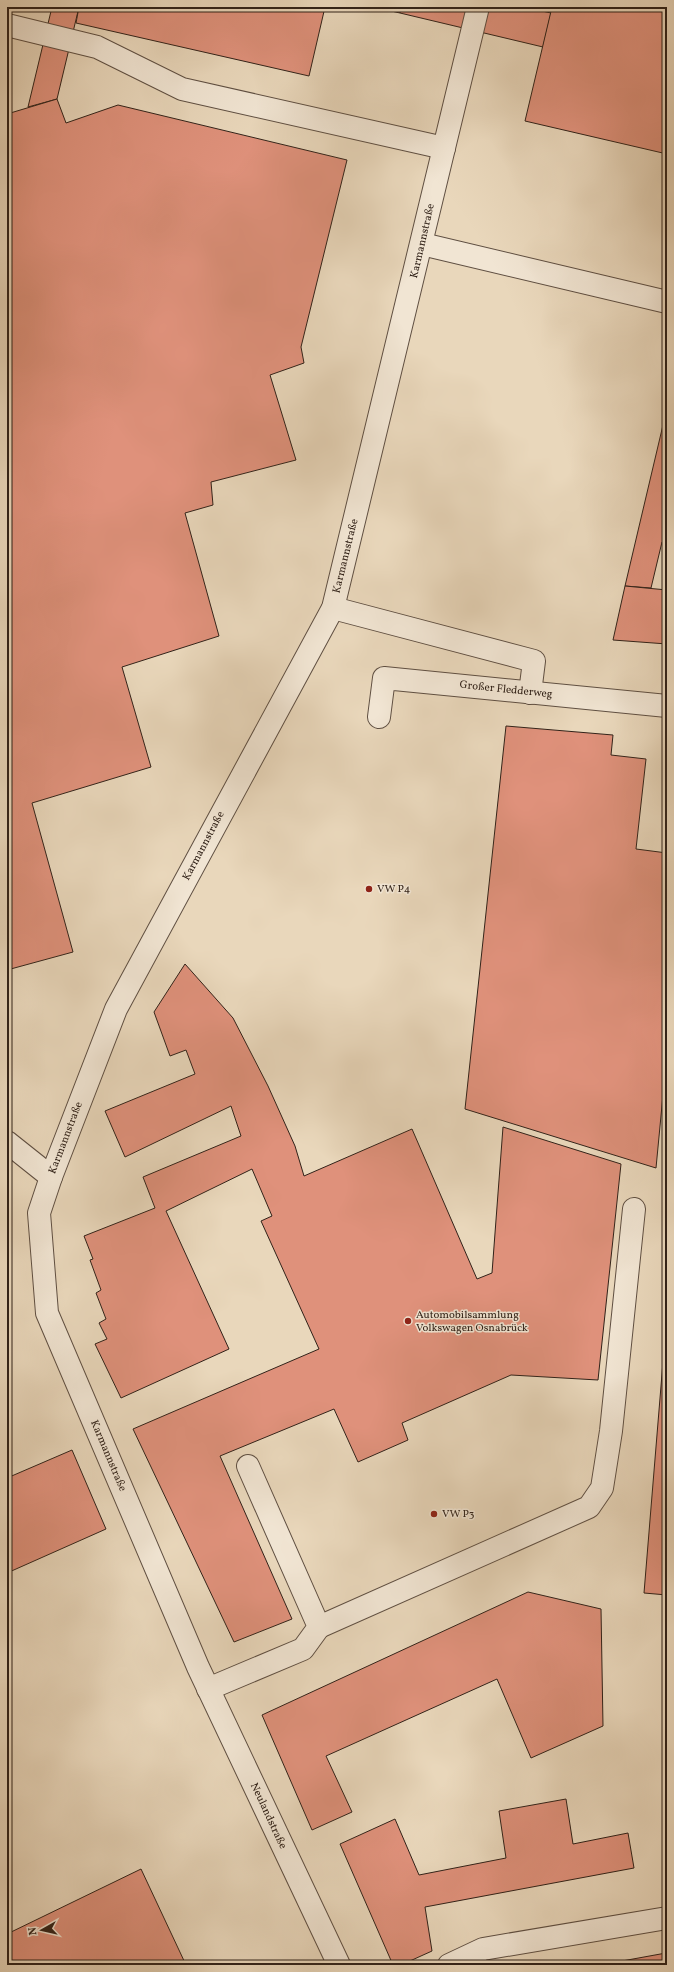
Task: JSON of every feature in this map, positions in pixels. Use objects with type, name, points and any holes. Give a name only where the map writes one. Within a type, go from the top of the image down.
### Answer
[{"type":"street","name":"Karmannstraße","points":[[198,1667],[47,1313],[39,1213],[51,1177],[116,1009],[334,608],[478,7]]},
{"type":"street","points":[[7,25],[97,47],[182,89],[444,148]]},
{"type":"street","points":[[422,244],[667,302]]},
{"type":"street","points":[[334,608],[534,661],[530,692]]},
{"type":"street","name":"Großer Fledderweg","points":[[379,717],[384,678],[667,706]]},
{"type":"street","points":[[7,1142],[51,1177]]},
{"type":"street","points":[[208,1689],[303,1649],[319,1627],[589,1507],[602,1488],[611,1431],[634,1209]]},
{"type":"street","points":[[248,1466],[319,1627]]},
{"type":"street","name":"Neulandstraße","points":[[198,1667],[339,1965]]},
{"type":"street","points":[[449,1965],[483,1949],[667,1918]]},
{"type":"building","points":[[52,7],[79,7],[57,99],[28,107]]},
{"type":"building","points":[[79,7],[325,7],[309,76],[76,23]]},
{"type":"building","points":[[374,7],[401,7],[400,13]]},
{"type":"building","points":[[401,7],[524,7],[551,13],[543,47],[400,13]]},
{"type":"building","points":[[552,7],[667,7],[667,154],[525,121]]},
{"type":"building","points":[[57,99],[66,123],[118,105],[347,160],[301,347],[304,363],[270,375],[296,460],[211,482],[213,505],[185,513],[219,636],[122,667],[151,767],[32,803],[73,952],[7,970],[7,114]]},
{"type":"building","points":[[667,408],[667,543],[662,542],[651,588],[625,586]]},
{"type":"building","points":[[625,586],[667,590],[667,644],[613,640]]},
{"type":"building","points":[[506,726],[613,735],[611,755],[646,759],[636,849],[667,853],[667,1053],[656,1168],[465,1109]]},
{"type":"building","points":[[185,964],[233,1018],[268,1086],[295,1146],[304,1176],[412,1129],[477,1279],[492,1273],[503,1127],[621,1164],[598,1380],[511,1375],[402,1423],[408,1440],[358,1462],[334,1409],[220,1456],[292,1619],[234,1642],[133,1429],[319,1349],[261,1221],[272,1216],[252,1169],[166,1211],[229,1349],[121,1398],[95,1344],[107,1339],[99,1323],[106,1319],[96,1293],[101,1290],[90,1260],[93,1259],[84,1236],[155,1208],[143,1177],[241,1136],[231,1106],[125,1157],[105,1111],[195,1074],[186,1050],[170,1056],[154,1012]]},
{"type":"building","points":[[667,1313],[667,1595],[644,1593]]},
{"type":"building","points":[[72,1450],[106,1529],[7,1573],[7,1478]]},
{"type":"building","points":[[528,1592],[601,1609],[603,1726],[531,1758],[497,1679],[326,1756],[352,1812],[312,1830],[262,1715]]},
{"type":"building","points":[[566,1799],[573,1844],[628,1833],[634,1868],[425,1907],[432,1951],[401,1965],[393,1965],[340,1844],[395,1819],[419,1875],[506,1858],[499,1811]]},
{"type":"building","points":[[141,1869],[186,1965],[7,1965],[7,1934]]},
{"type":"building","points":[[666,1953],[667,1965],[600,1965]]},
{"type":"railway","points":[[20,7],[25,8]]},
{"type":"place","name":"VW P4","points":[[369,889]]},
{"type":"place","name":"Automobilsammlung Volkswagen Osnabrück","points":[[408,1321]]},
{"type":"place","name":"VW P3","points":[[434,1514]]}]
